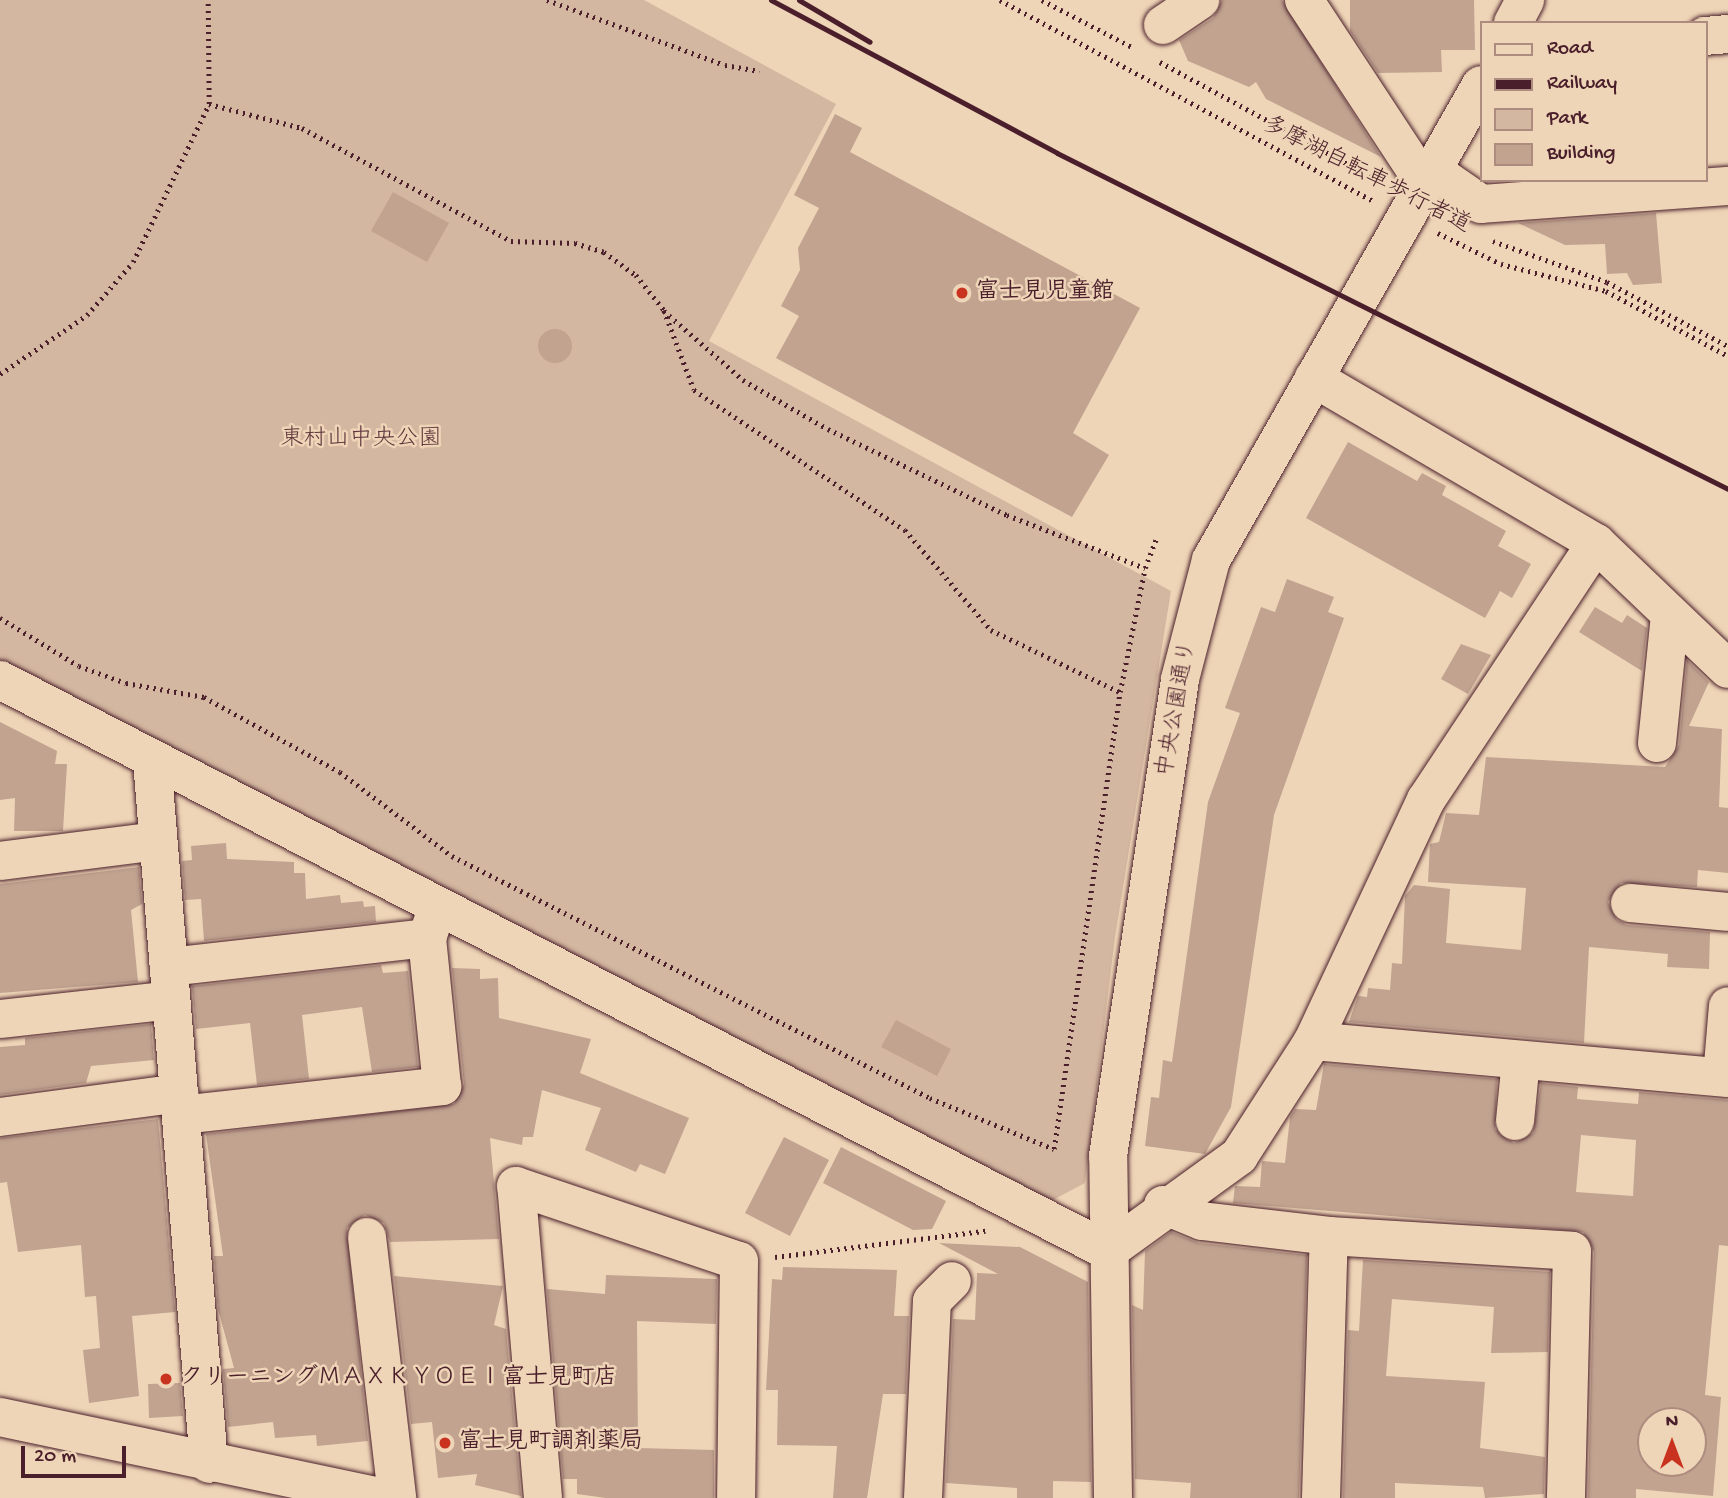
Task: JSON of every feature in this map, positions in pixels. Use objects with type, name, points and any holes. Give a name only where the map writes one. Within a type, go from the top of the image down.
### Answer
[{"type":"street","points":[[1163,25],[1200,0]]},
{"type":"street","points":[[1304,0],[1422,194],[1481,204],[1728,186]]},
{"type":"street","points":[[1514,21],[1525,0]]},
{"type":"street","points":[[1707,36],[1728,34]]},
{"type":"street","name":"中央公園通り","points":[[1113,1498],[1108,1156],[1180,679],[1210,560],[1422,194],[1480,87]]},
{"type":"street","points":[[1314,378],[1596,543],[1728,669]]},
{"type":"street","points":[[0,680],[152,760],[432,923],[1108,1251],[1163,1205],[1238,1156],[1312,1041],[1426,800],[1596,543]]},
{"type":"street","points":[[1657,743],[1670,615]]},
{"type":"street","points":[[152,760],[209,1464]]},
{"type":"street","points":[[0,861],[158,841]]},
{"type":"street","points":[[1630,903],[1728,912]]},
{"type":"street","points":[[0,1019],[432,923]]},
{"type":"street","points":[[0,1117],[442,1086],[432,923]]},
{"type":"street","points":[[1312,1041],[1725,1078],[1728,1006]]},
{"type":"street","points":[[1515,1121],[1521,1060]]},
{"type":"street","points":[[542,1498],[516,1186],[740,1261],[736,1498]]},
{"type":"street","points":[[1163,1205],[1202,1221],[1329,1236],[1572,1251],[1566,1498]]},
{"type":"street","points":[[1321,1498],[1329,1236]]},
{"type":"street","points":[[367,1237],[397,1498]]},
{"type":"street","points":[[923,1498],[932,1301],[952,1280]]},
{"type":"street","points":[[0,1417],[209,1464],[313,1492],[386,1498]]},
{"type":"path","points":[[0,374],[87,315],[133,261],[209,104],[208,0]]},
{"type":"path","points":[[547,0],[725,65],[759,71]]},
{"type":"path","name":"多摩湖自転車歩行者道","points":[[1000,0],[1422,194],[1501,264],[1606,291],[1728,356]]},
{"type":"path","points":[[1042,0],[1422,194]]},
{"type":"path","points":[[209,104],[302,128],[511,241],[575,243],[604,252],[636,275],[664,310],[743,380],[828,429],[1007,515],[1145,568]]},
{"type":"path","points":[[1480,233],[1517,253],[1607,282],[1728,346]]},
{"type":"path","points":[[664,310],[694,390],[905,530],[991,631],[1120,692]]},
{"type":"path","points":[[0,618],[79,666],[204,697],[340,772],[452,856],[930,1098],[1054,1149],[1120,692],[1145,568],[1157,536]]},
{"type":"path","points":[[740,1261],[1048,1223]]},
{"type":"green space","name":"東村山中央公園","points":[[0,0],[644,0],[836,104],[709,341],[1171,591],[1115,937],[1085,1183],[1049,1202],[0,662]]},
{"type":"building","points":[[1222,0],[1282,0],[1381,157],[1266,99],[1256,82],[1249,87],[1188,61],[1179,40],[1213,18]]},
{"type":"building","points":[[1350,0],[1474,0],[1475,50],[1441,50],[1442,72],[1378,73],[1350,31]]},
{"type":"building","points":[[835,114],[862,128],[850,152],[1140,308],[1073,433],[1109,455],[1072,517],[776,358],[799,316],[781,306],[800,270],[798,248],[819,208],[794,195]]},
{"type":"building","points":[[393,192],[449,223],[427,262],[371,231]]},
{"type":"building","points":[[1656,213],[1662,283],[1633,285],[1627,273],[1607,274],[1605,244],[1565,245],[1518,223]]},
{"type":"building","points":[[555,329],[567,334],[572,346],[567,358],[555,363],[543,358],[538,346],[543,334]]},
{"type":"building","points":[[1348,442],[1417,481],[1422,473],[1446,486],[1442,495],[1506,531],[1498,546],[1531,564],[1512,598],[1500,591],[1485,618],[1306,518]]},
{"type":"building","points":[[1287,579],[1334,597],[1328,612],[1344,618],[1274,815],[1231,1107],[1205,1154],[1145,1146],[1151,1097],[1159,1098],[1163,1060],[1172,1062],[1208,802],[1240,713],[1225,708],[1261,607],[1275,612]]},
{"type":"building","points":[[1595,607],[1622,623],[1627,615],[1647,628],[1642,671],[1579,632]]},
{"type":"building","points":[[1461,644],[1491,655],[1468,694],[1441,679]]},
{"type":"building","points":[[1687,660],[1709,682],[1689,726],[1722,729],[1719,807],[1728,808],[1728,873],[1698,870],[1697,887],[1621,883],[1608,902],[1617,920],[1627,925],[1710,932],[1709,969],[1667,967],[1668,954],[1589,947],[1584,1043],[1349,1022],[1358,996],[1367,997],[1368,988],[1390,990],[1392,963],[1402,964],[1405,896],[1414,885],[1450,889],[1446,943],[1521,950],[1526,888],[1428,882],[1430,844],[1439,842],[1446,813],[1479,815],[1486,757],[1665,767],[1679,745]]},
{"type":"building","points":[[0,722],[57,751],[55,764],[67,764],[63,831],[14,831],[15,798],[0,800]]},
{"type":"building","points":[[226,843],[227,859],[294,862],[294,873],[305,873],[306,899],[340,895],[341,903],[363,901],[364,907],[375,906],[376,922],[204,941],[201,899],[185,900],[182,861],[192,860],[191,846]]},
{"type":"building","points":[[139,867],[142,904],[131,910],[138,982],[0,993],[0,884]]},
{"type":"building","points":[[381,965],[383,973],[408,971],[418,1067],[372,1072],[362,1007],[302,1015],[309,1079],[257,1085],[250,1023],[196,1029],[192,986]]},
{"type":"building","points":[[452,968],[480,969],[480,979],[498,978],[499,1018],[591,1039],[580,1073],[689,1118],[665,1174],[640,1164],[636,1172],[585,1150],[601,1108],[542,1090],[533,1137],[523,1137],[522,1145],[490,1138],[499,1239],[390,1242],[384,1223],[365,1215],[347,1228],[368,1441],[317,1446],[316,1435],[275,1438],[273,1422],[228,1427],[223,1369],[234,1368],[218,1309],[214,1256],[223,1256],[206,1134],[454,1104],[464,1084]]},
{"type":"building","points":[[896,1020],[951,1049],[937,1076],[881,1047]]},
{"type":"building","points":[[151,1024],[154,1060],[91,1066],[86,1083],[0,1095],[0,1047],[25,1045],[25,1038]]},
{"type":"building","points":[[1324,1064],[1497,1079],[1495,1129],[1514,1143],[1533,1133],[1541,1083],[1578,1087],[1577,1099],[1638,1104],[1639,1092],[1728,1100],[1728,1246],[1719,1245],[1705,1395],[1721,1397],[1713,1496],[1636,1489],[1636,1498],[1588,1498],[1594,1252],[1583,1232],[1233,1203],[1235,1186],[1260,1187],[1262,1161],[1285,1163],[1290,1117],[1295,1109],[1316,1110]],"holes":[[[1581,1135],[1636,1140],[1633,1196],[1576,1192]]]},
{"type":"building","points":[[158,1119],[175,1312],[132,1316],[139,1396],[89,1403],[83,1350],[100,1348],[96,1296],[85,1297],[81,1245],[18,1252],[7,1182],[0,1183],[0,1138]]},
{"type":"building","points":[[784,1137],[829,1160],[790,1236],[745,1213]]},
{"type":"building","points":[[841,1147],[946,1201],[932,1229],[913,1230],[823,1183]]},
{"type":"building","points":[[1171,1232],[1199,1243],[1307,1255],[1299,1498],[1190,1498],[1191,1483],[1135,1479],[1132,1305],[1143,1310],[1145,1251]]},
{"type":"building","points":[[939,1243],[1020,1247],[1088,1282],[1091,1482],[1053,1481],[1053,1498],[1017,1498],[1017,1488],[946,1483],[953,1319],[975,1320],[977,1273],[998,1274]]},
{"type":"building","points":[[1363,1260],[1550,1272],[1548,1352],[1491,1353],[1494,1307],[1392,1299],[1386,1376],[1485,1382],[1480,1448],[1545,1457],[1544,1494],[1485,1498],[1483,1487],[1395,1483],[1395,1498],[1343,1498],[1348,1330],[1359,1331]]},
{"type":"building","points":[[783,1267],[897,1270],[894,1316],[909,1316],[906,1394],[883,1394],[867,1498],[833,1498],[837,1446],[777,1445],[778,1390],[766,1390],[772,1279],[782,1280]]},
{"type":"building","points":[[606,1275],[717,1279],[716,1324],[637,1321],[638,1448],[714,1450],[714,1498],[606,1498],[577,1494],[577,1479],[563,1479],[547,1289],[605,1294]]},
{"type":"building","points":[[394,1276],[503,1286],[494,1325],[506,1329],[521,1496],[475,1485],[477,1474],[438,1478],[432,1422],[411,1424]]},
{"type":"building","points":[[180,1383],[183,1416],[149,1418],[148,1384]]},
{"type":"railway","points":[[771,0],[1057,153],[1728,489]]},
{"type":"railway","points":[[799,0],[870,42]]},
{"type":"place","name":"富士見児童館","points":[[962,293]]},
{"type":"place","name":"クリーニングＭＡＸＫＹＯＥＩ富士見町店","points":[[166,1379]]},
{"type":"place","name":"富士見町調剤薬局","points":[[445,1443]]}]
